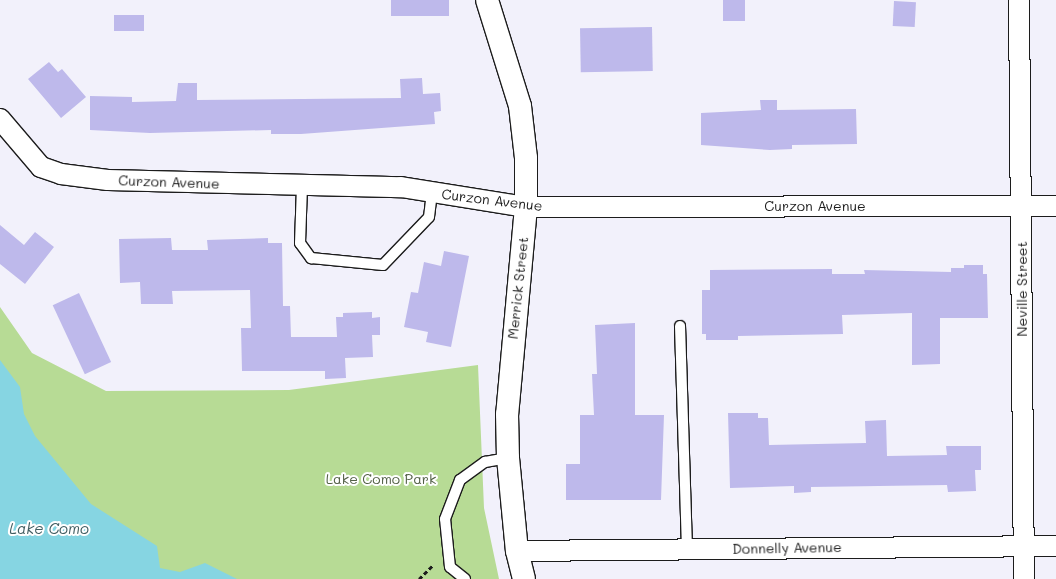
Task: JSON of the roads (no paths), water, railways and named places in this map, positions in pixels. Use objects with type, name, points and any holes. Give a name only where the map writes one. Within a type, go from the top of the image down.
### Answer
[{"type":"street","name":"Merrick Street","points":[[487,0],[520,106],[526,207],[510,371],[508,458],[517,551],[524,579]]},
{"type":"street","name":"Neville Street","points":[[1019,0],[1024,579]]},
{"type":"street","name":"Curzon Avenue","points":[[0,119],[41,167],[61,174],[108,180],[302,186],[401,187],[526,207],[1056,206]]},
{"type":"street","name":"Donnelly Avenue","points":[[517,551],[1056,546]]},
{"type":"lane","points":[[302,186],[300,243],[311,258],[383,265],[429,217],[432,193]]},
{"type":"lane","points":[[680,326],[687,549]]},
{"type":"lane","points":[[465,579],[450,567],[444,519],[460,480],[485,462],[508,458]]},
{"type":"water","name":"Lake Como","points":[[0,360],[20,387],[24,414],[35,436],[91,504],[157,546],[160,568],[180,572],[205,563],[237,579],[0,579]]},
{"type":"park label","name":"Lake Como Park","points":[[381,479]]}]
